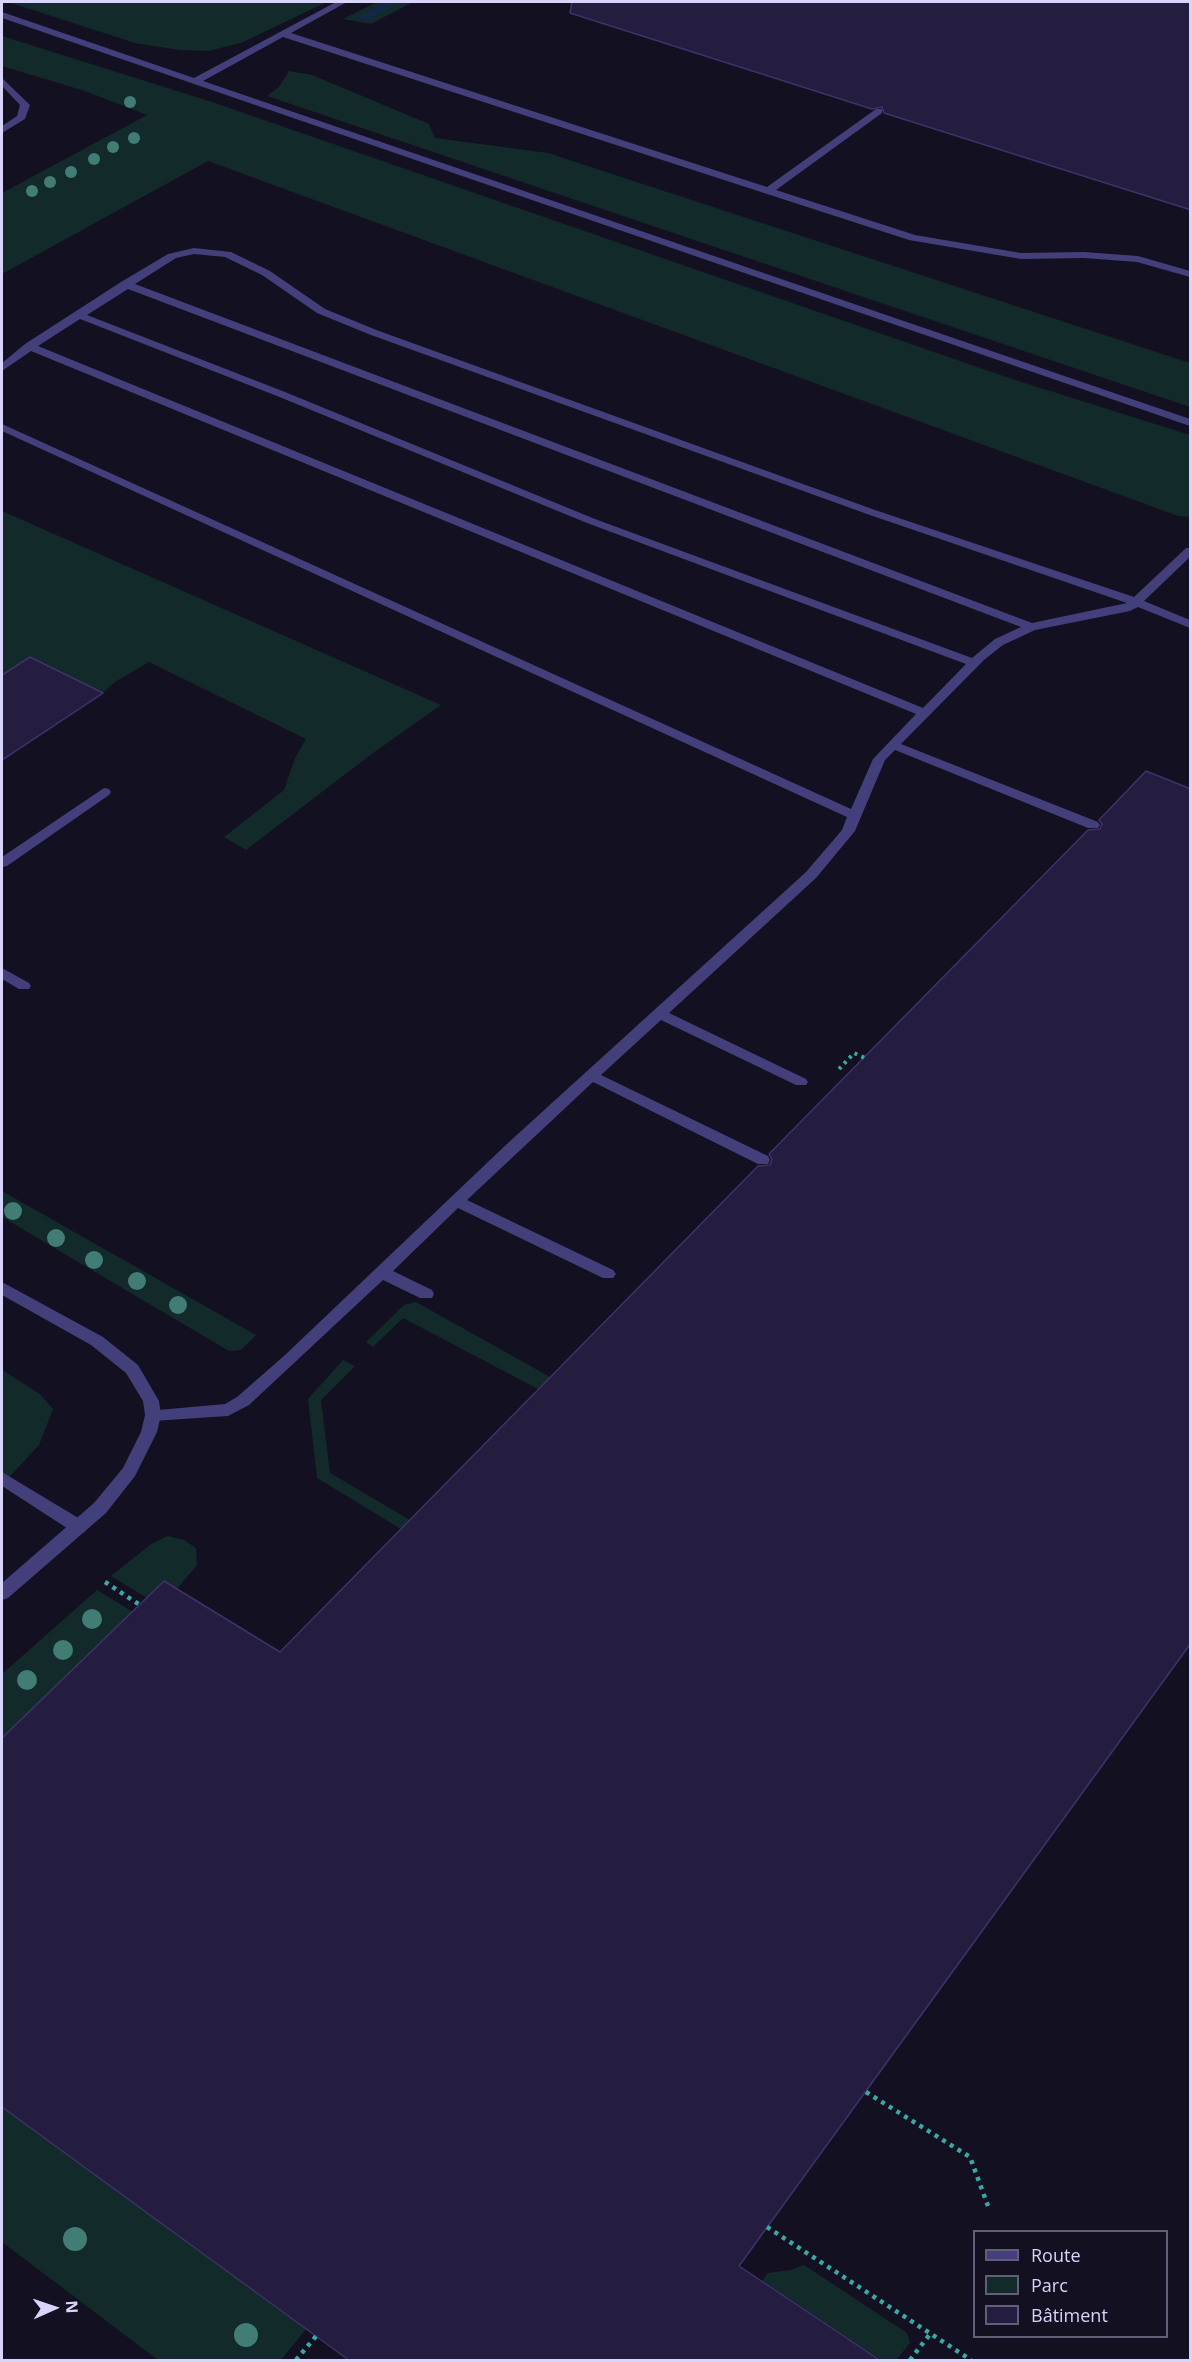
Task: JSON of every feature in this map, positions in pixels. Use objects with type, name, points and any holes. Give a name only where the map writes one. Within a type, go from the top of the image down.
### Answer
[{"type":"street","points":[[193,82],[342,2]]},
{"type":"street","points":[[2,15],[1191,423]]},
{"type":"street","points":[[283,34],[913,238],[1021,256],[1084,255],[1138,259],[1191,274]]},
{"type":"street","points":[[2,81],[25,105],[22,117],[2,129]]},
{"type":"street","points":[[768,191],[879,111]]},
{"type":"street","points":[[2,368],[30,346],[155,265],[182,252],[212,251],[227,254],[266,273],[321,311],[375,333],[871,512],[1137,602],[1191,624]]},
{"type":"street","points":[[125,284],[1031,627]]},
{"type":"street","points":[[78,315],[281,394],[591,521],[974,663]]},
{"type":"street","points":[[30,346],[925,713]]},
{"type":"street","points":[[2,427],[855,816]]},
{"type":"street","points":[[153,1415],[213,1413],[228,1410],[243,1401],[811,875],[848,831],[874,766],[974,663],[999,642],[1031,627],[1116,611],[1137,602],[1191,551]]},
{"type":"street","points":[[893,745],[1094,825]]},
{"type":"street","points":[[2,863],[104,792]]},
{"type":"street","points":[[2,973],[24,986]]},
{"type":"street","points":[[660,1014],[801,1083]]},
{"type":"street","points":[[592,1076],[764,1160]]},
{"type":"street","points":[[458,1202],[608,1274]]},
{"type":"street","points":[[383,1273],[426,1294]]},
{"type":"street","points":[[2,1288],[97,1341],[132,1369],[151,1401],[153,1415],[149,1432],[129,1472],[100,1508],[2,1593]]},
{"type":"street","points":[[2,1478],[78,1527]]},
{"type":"path","points":[[105,1582],[140,1605]]},
{"type":"path","points":[[866,2092],[970,2157],[988,2206]]},
{"type":"path","points":[[767,2228],[971,2361]]},
{"type":"path","points":[[910,2361],[930,2334]]},
{"type":"path","points":[[296,2361],[316,2335]]},
{"type":"green space","points":[[8,2],[327,2],[241,43],[208,51],[180,50],[135,43]]},
{"type":"green space","points":[[377,2],[413,2],[371,24],[343,19]]},
{"type":"green space","points":[[2,36],[212,102],[1009,378],[1190,435],[1190,517],[1178,516],[208,161],[2,274],[2,193],[147,115],[85,91],[2,66]]},
{"type":"green space","points":[[289,71],[312,75],[429,124],[435,138],[548,153],[1190,363],[1190,407],[267,96],[279,87]]},
{"type":"green space","points":[[2,511],[441,705],[373,753],[246,850],[224,837],[284,790],[295,758],[306,739],[149,662],[115,682],[103,693],[30,657],[2,675]]},
{"type":"green space","points":[[2,1191],[256,1335],[241,1350],[229,1351],[2,1217]]},
{"type":"green space","points":[[416,1302],[550,1377],[538,1389],[403,1318],[373,1347],[366,1342],[404,1305]]},
{"type":"green space","points":[[343,1360],[355,1366],[321,1400],[330,1473],[410,1520],[401,1529],[317,1478],[308,1399]]},
{"type":"green space","points":[[2,1370],[40,1394],[53,1409],[39,1445],[2,1485]]},
{"type":"green space","points":[[168,1536],[184,1540],[196,1548],[197,1565],[177,1589],[147,1598],[111,1576],[151,1544]]},
{"type":"green space","points":[[97,1590],[133,1612],[2,1738],[2,1674]]},
{"type":"green space","points":[[2,2107],[306,2329],[281,2360],[158,2360],[2,2242]]},
{"type":"green space","points":[[804,2265],[907,2333],[910,2343],[896,2360],[881,2360],[762,2281],[768,2273],[791,2270]]},
{"type":"building","points":[[572,2],[1191,2],[1191,210],[884,113],[882,107],[872,109],[570,13]]},
{"type":"building","points":[[30,657],[103,693],[2,760],[2,675]]},
{"type":"building","points":[[1146,771],[1191,789],[1191,1643],[739,2266],[881,2361],[350,2361],[2,2107],[2,1738],[164,1581],[280,1652],[758,1166],[770,1165],[772,1159],[769,1154],[1088,830],[1100,829],[1102,824],[1099,820]]},
{"type":"waterway","points":[[363,18],[393,2]]}]
